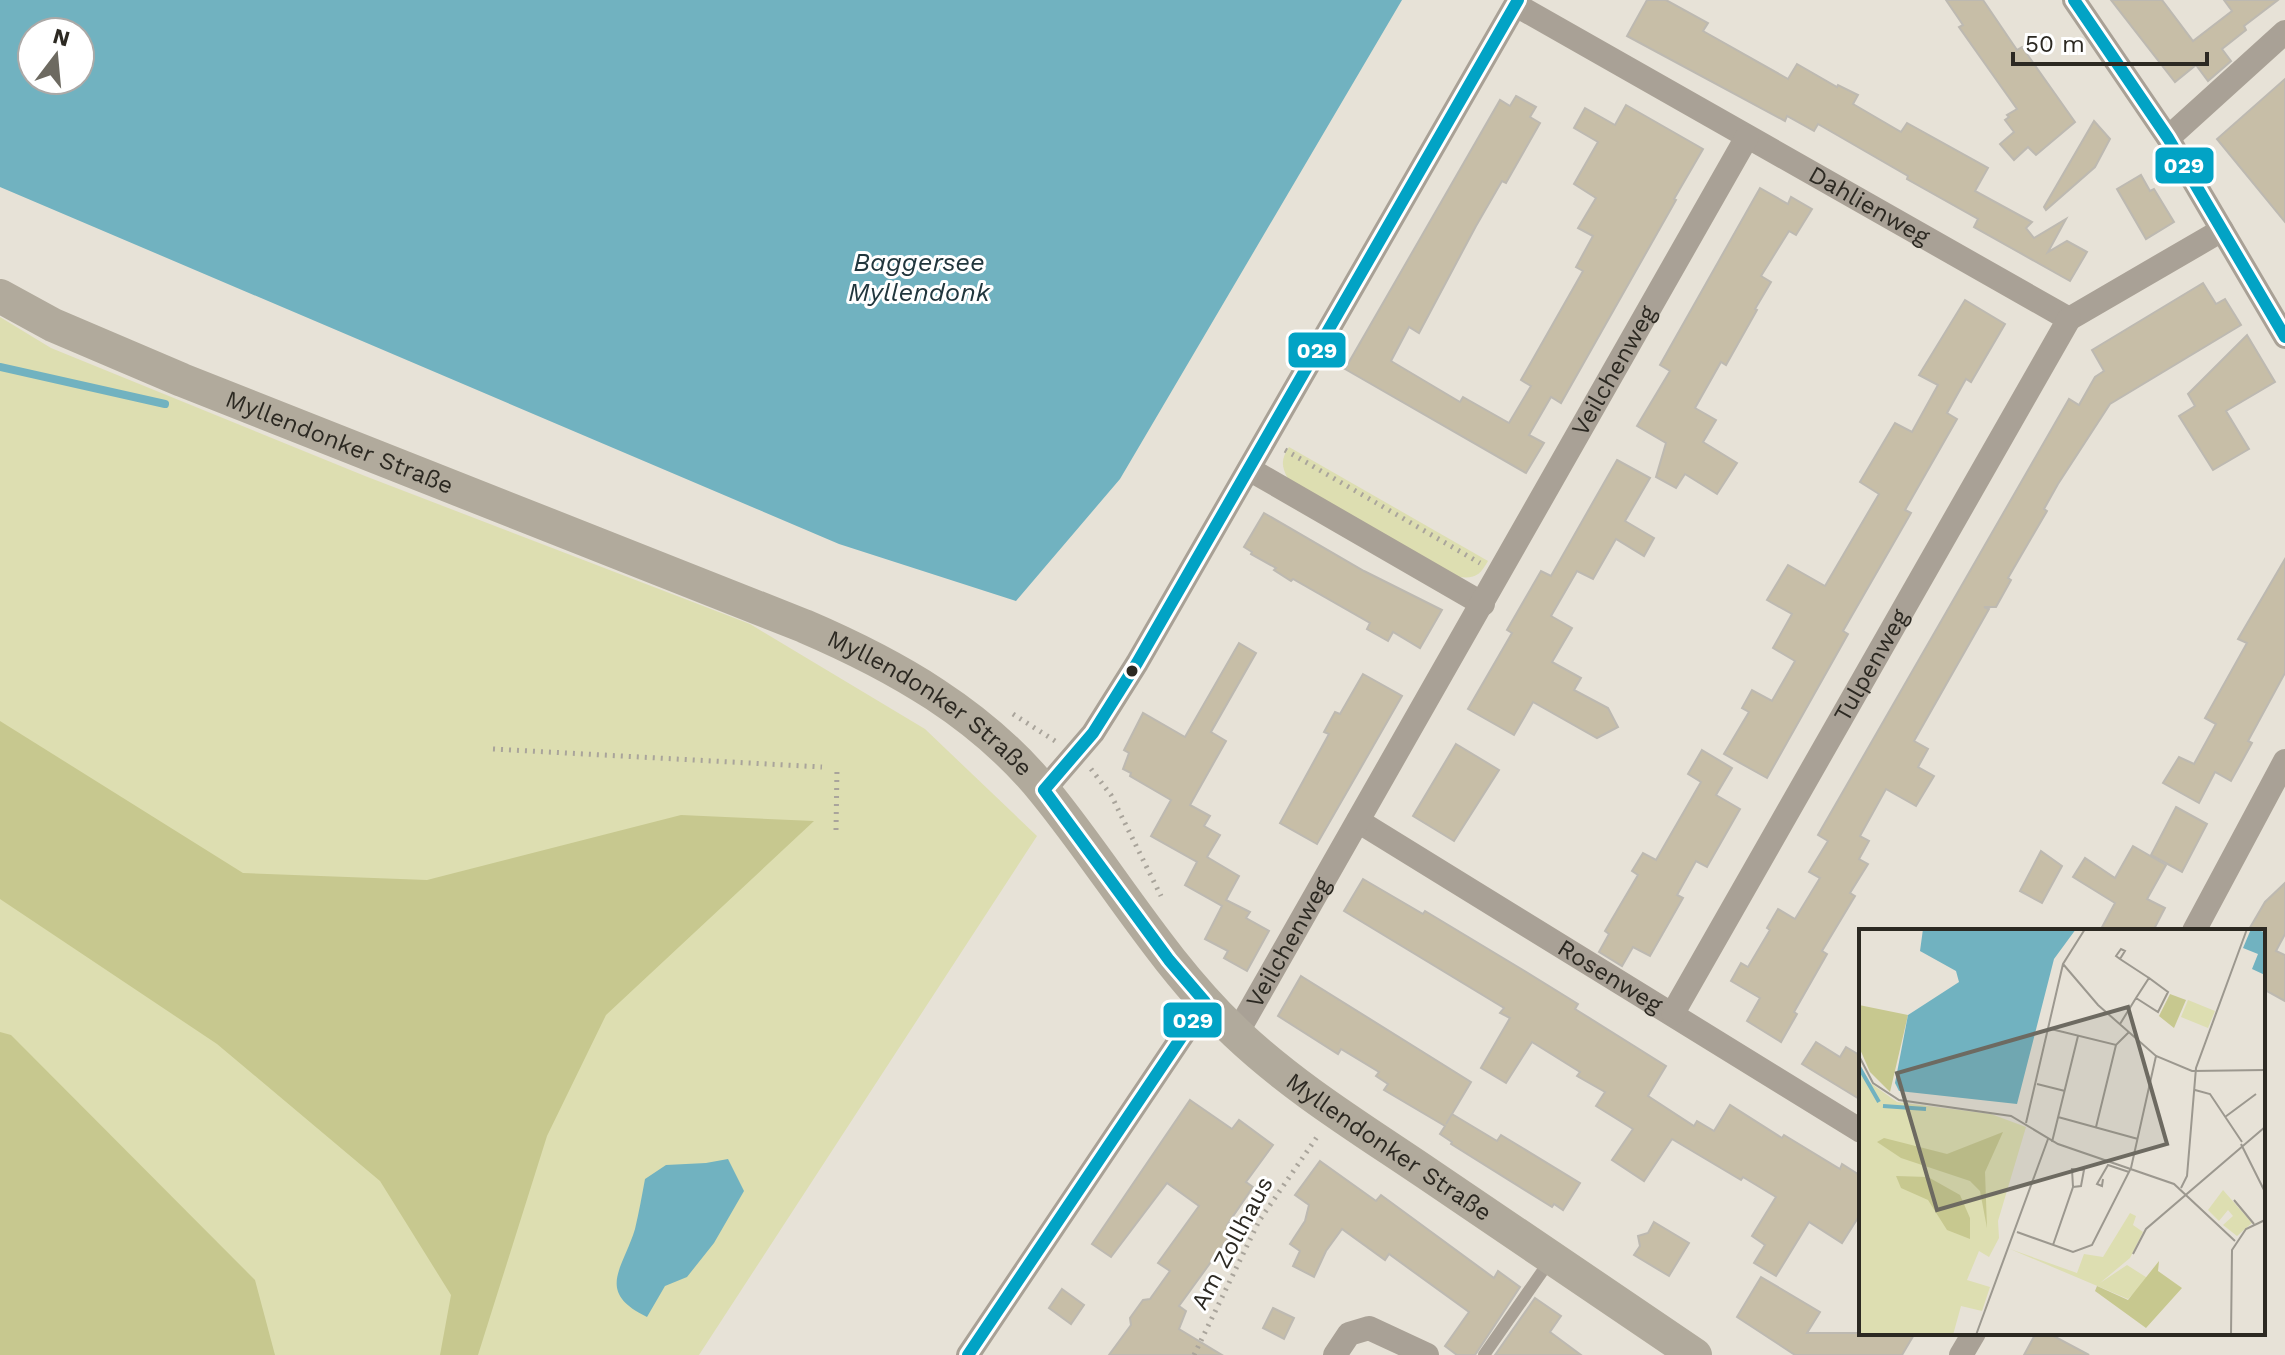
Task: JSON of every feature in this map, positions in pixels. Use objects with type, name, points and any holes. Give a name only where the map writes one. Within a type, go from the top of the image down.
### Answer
[{"type":"street","points":[[2074,0],[2168,138],[2285,337]]},
{"type":"street","points":[[1044,790],[1110,708],[1517,2]]},
{"type":"street","name":"Dahlienweg","points":[[1517,2],[1747,137],[2069,319]]},
{"type":"street","points":[[2168,138],[2285,32]]},
{"type":"street","name":"Veilchenweg","points":[[1237,1033],[1747,137]]},
{"type":"street","points":[[2069,319],[2222,230]]},
{"type":"street","name":"Myllendonker Straße","points":[[0,296],[53,325],[182,380],[852,646],[931,690],[1010,754],[1044,790],[1169,960],[1237,1033],[1282,1072],[1335,1111],[1695,1355]]},
{"type":"street","name":"Tulpenweg","points":[[1673,1013],[2069,319]]},
{"type":"street","points":[[1249,469],[1483,604]]},
{"type":"street","points":[[2195,929],[2285,761]]},
{"type":"street","name":"Rosenweg","points":[[1358,821],[1859,1130]]},
{"type":"street","points":[[968,1355],[1205,1002]]},
{"type":"street","points":[[1335,1355],[1349,1334],[1369,1328],[1427,1355]]},
{"type":"street","points":[[1961,1355],[1973,1335]]},
{"type":"lane","points":[[1484,1355],[1551,1258]]},
{"type":"path","points":[[1267,439],[1499,575]]},
{"type":"path","points":[[493,749],[822,767]]},
{"type":"path","points":[[836,830],[837,768]]},
{"type":"path","name":"Am Zollhaus","points":[[1194,1355],[1259,1221],[1335,1111]]},
{"type":"green space","points":[[0,317],[51,348],[365,476],[750,624],[925,729],[1037,836],[699,1355],[0,1355]]},
{"type":"green space","points":[[1289,447],[1488,561],[1476,575],[1459,577],[1288,479],[1283,463]]},
{"type":"green space","points":[[0,721],[243,873],[427,880],[681,815],[814,821],[606,1015],[547,1136],[478,1355],[440,1355],[451,1295],[380,1181],[217,1044],[0,899]]},
{"type":"green space","points":[[0,1032],[11,1035],[255,1280],[275,1355],[0,1355]]},
{"type":"water","name":"Baggersee Myllendonk","points":[[0,0],[1402,0],[1120,479],[1016,601],[839,544],[0,187]]},
{"type":"water","points":[[728,1159],[744,1191],[714,1243],[687,1277],[665,1286],[647,1317],[631,1308],[617,1289],[617,1279],[635,1229],[645,1179],[666,1165]]},
{"type":"building","points":[[1647,0],[1666,0],[1708,23],[1703,31],[1788,79],[1797,64],[1858,95],[1853,104],[1901,132],[1907,123],[1988,168],[1975,191],[2032,222],[2026,228],[2034,238],[2066,219],[2048,252],[2067,241],[2087,252],[2070,281],[1974,227],[1978,219],[1818,124],[1814,131],[1787,116],[1785,121],[1627,36]]},
{"type":"building","points":[[1946,0],[1983,0],[2017,50],[2022,47],[2075,122],[2036,155],[2028,147],[2014,160],[2000,144],[2014,132],[2005,120],[2017,109],[1959,27],[1963,25]]},
{"type":"building","points":[[2111,0],[2162,0],[2193,41],[2232,11],[2224,0],[2278,0],[2244,26],[2246,30],[2222,49],[2231,61],[2208,81],[2196,65],[2175,82]]},
{"type":"building","points":[[2285,79],[2285,222],[2217,139]]},
{"type":"building","points":[[1516,96],[1536,107],[1530,117],[1540,123],[1506,183],[1502,181],[1476,226],[1419,333],[1409,327],[1391,361],[1460,402],[1463,397],[1509,423],[1531,386],[1521,380],[1583,271],[1576,267],[1593,236],[1578,228],[1596,198],[1574,184],[1598,142],[1574,128],[1585,108],[1615,125],[1626,105],[1703,149],[1561,403],[1551,397],[1529,435],[1544,443],[1526,473],[1345,369],[1500,100],[1510,106]]},
{"type":"building","points":[[2094,121],[2110,139],[2095,167],[2046,210],[2044,207]]},
{"type":"building","points":[[2141,175],[2150,191],[2154,189],[2174,222],[2146,239],[2117,189]]},
{"type":"building","points":[[1760,188],[1788,204],[1791,197],[1812,209],[1796,235],[1789,231],[1761,276],[1771,282],[1757,310],[1726,365],[1721,362],[1695,408],[1716,420],[1703,442],[1737,463],[1717,494],[1685,474],[1676,488],[1656,477],[1666,443],[1637,426],[1670,371],[1660,365]]},
{"type":"building","points":[[2203,283],[2216,304],[2225,299],[2241,325],[2110,404],[2058,484],[1996,607],[1984,607],[1989,609],[1914,741],[1928,749],[1918,767],[1934,776],[1916,806],[1886,789],[1860,836],[1869,841],[1859,859],[1868,864],[1850,893],[1855,896],[1822,951],[1827,954],[1781,1042],[1747,1021],[1760,998],[1731,981],[1741,963],[1748,967],[1770,930],[1767,928],[1778,909],[1795,919],[1820,878],[1809,872],[1828,841],[1818,835],[2069,399],[2079,405],[2095,377],[2104,371],[2092,350]]},
{"type":"building","points":[[1965,300],[2005,324],[1971,382],[1966,379],[1947,413],[1957,419],[1905,510],[1911,513],[1843,631],[1848,634],[1767,778],[1724,754],[1749,712],[1742,708],[1752,690],[1772,701],[1795,661],[1773,648],[1792,614],[1767,600],[1788,565],[1825,586],[1879,494],[1860,482],[1895,423],[1912,432],[1938,385],[1919,375]]},
{"type":"building","points":[[2247,335],[2275,382],[2226,411],[2249,449],[2213,470],[2179,416],[2195,406],[2188,394]]},
{"type":"building","points":[[1617,460],[1650,478],[1625,521],[1654,538],[1644,556],[1616,539],[1593,579],[1577,571],[1551,616],[1572,628],[1552,662],[1581,678],[1574,690],[1608,708],[1618,727],[1597,738],[1533,702],[1514,735],[1468,709],[1512,633],[1507,630],[1541,571],[1551,576]]},
{"type":"building","points":[[1264,513],[1364,571],[1442,610],[1420,648],[1393,632],[1388,641],[1367,629],[1370,623],[1293,579],[1291,581],[1251,554],[1244,547]]},
{"type":"building","points":[[2285,559],[2285,673],[2248,741],[2252,743],[2231,781],[2215,772],[2199,803],[2163,783],[2179,757],[2194,764],[2216,724],[2205,718],[2247,643],[2238,639]]},
{"type":"building","points":[[1239,643],[1256,653],[1211,732],[1226,741],[1190,805],[1210,816],[1204,826],[1220,835],[1207,857],[1239,876],[1226,900],[1250,912],[1246,918],[1269,931],[1247,971],[1224,958],[1228,951],[1205,939],[1222,906],[1185,885],[1197,862],[1151,836],[1171,800],[1123,769],[1129,753],[1124,750],[1143,713],[1185,737]]},
{"type":"building","points":[[1363,674],[1402,696],[1317,844],[1280,823],[1329,734],[1324,732],[1335,712],[1340,714]]},
{"type":"building","points":[[1456,744],[1499,770],[1454,841],[1413,816]]},
{"type":"building","points":[[1702,750],[1732,768],[1716,795],[1740,809],[1707,867],[1696,861],[1677,895],[1683,898],[1650,956],[1633,947],[1622,966],[1599,952],[1609,934],[1605,931],[1638,875],[1632,871],[1643,853],[1656,860],[1701,782],[1688,774]]},
{"type":"building","points":[[2176,807],[2207,824],[2182,872],[2151,855]]},
{"type":"building","points":[[2133,846],[2166,865],[2147,899],[2165,908],[2154,929],[2101,929],[2115,903],[2073,877],[2085,858],[2115,878]]},
{"type":"building","points":[[2041,851],[2062,866],[2042,903],[2020,891]]},
{"type":"building","points":[[1363,879],[1423,914],[1425,911],[1578,1004],[1575,1009],[1666,1066],[1648,1096],[1694,1126],[1697,1121],[1714,1131],[1730,1105],[1782,1138],[1784,1135],[1840,1169],[1842,1164],[1859,1175],[1859,1216],[1842,1243],[1809,1222],[1776,1276],[1754,1263],[1765,1245],[1752,1236],[1776,1197],[1672,1139],[1644,1181],[1612,1160],[1633,1129],[1596,1106],[1605,1092],[1577,1076],[1580,1072],[1532,1042],[1506,1083],[1481,1068],[1510,1018],[1500,1013],[1504,1008],[1344,911]]},
{"type":"building","points":[[2285,883],[2285,934],[2276,951],[2285,955],[2285,1001],[2265,990],[2265,929],[2249,929],[2265,902]]},
{"type":"building","points":[[1301,976],[1471,1082],[1446,1124],[1452,1114],[1497,1141],[1501,1135],[1580,1183],[1563,1210],[1554,1204],[1552,1207],[1451,1144],[1440,1134],[1445,1126],[1384,1090],[1388,1084],[1376,1076],[1379,1072],[1341,1049],[1338,1054],[1278,1016]]},
{"type":"building","points":[[1816,1042],[1840,1057],[1846,1047],[1859,1055],[1859,1099],[1802,1064]]},
{"type":"building","points":[[1190,1100],[1232,1129],[1239,1120],[1273,1145],[1246,1182],[1253,1187],[1227,1225],[1234,1230],[1179,1306],[1186,1311],[1179,1329],[1222,1355],[1109,1355],[1131,1325],[1130,1318],[1143,1300],[1150,1299],[1170,1271],[1158,1263],[1199,1206],[1167,1183],[1111,1257],[1092,1244]]},
{"type":"building","points":[[1320,1161],[1376,1201],[1381,1195],[1494,1278],[1498,1271],[1520,1287],[1475,1355],[1457,1355],[1445,1346],[1469,1312],[1389,1254],[1385,1260],[1342,1229],[1326,1251],[1314,1277],[1293,1266],[1300,1251],[1290,1244],[1305,1221],[1309,1205],[1295,1195]]},
{"type":"building","points":[[1654,1222],[1689,1243],[1669,1276],[1634,1255],[1640,1246],[1638,1236],[1648,1233]]},
{"type":"building","points":[[1761,1277],[1820,1312],[1807,1333],[1914,1335],[1902,1355],[1795,1355],[1737,1317]]},
{"type":"building","points":[[1062,1289],[1084,1305],[1071,1324],[1049,1308]]},
{"type":"building","points":[[1535,1298],[1561,1316],[1550,1332],[1581,1355],[1495,1355]]},
{"type":"building","points":[[1273,1308],[1294,1318],[1284,1339],[1263,1328]]},
{"type":"building","points":[[2035,1335],[2052,1335],[2089,1355],[2024,1355]]},
{"type":"waterway","points":[[0,367],[165,404]]},
{"type":"transit line","name":"029","points":[[968,1355],[1205,1002],[1169,960],[1044,790],[1093,733],[1137,663],[1518,0]]},
{"type":"transit line","name":"029","points":[[2074,0],[2168,138],[2285,337]]}]
